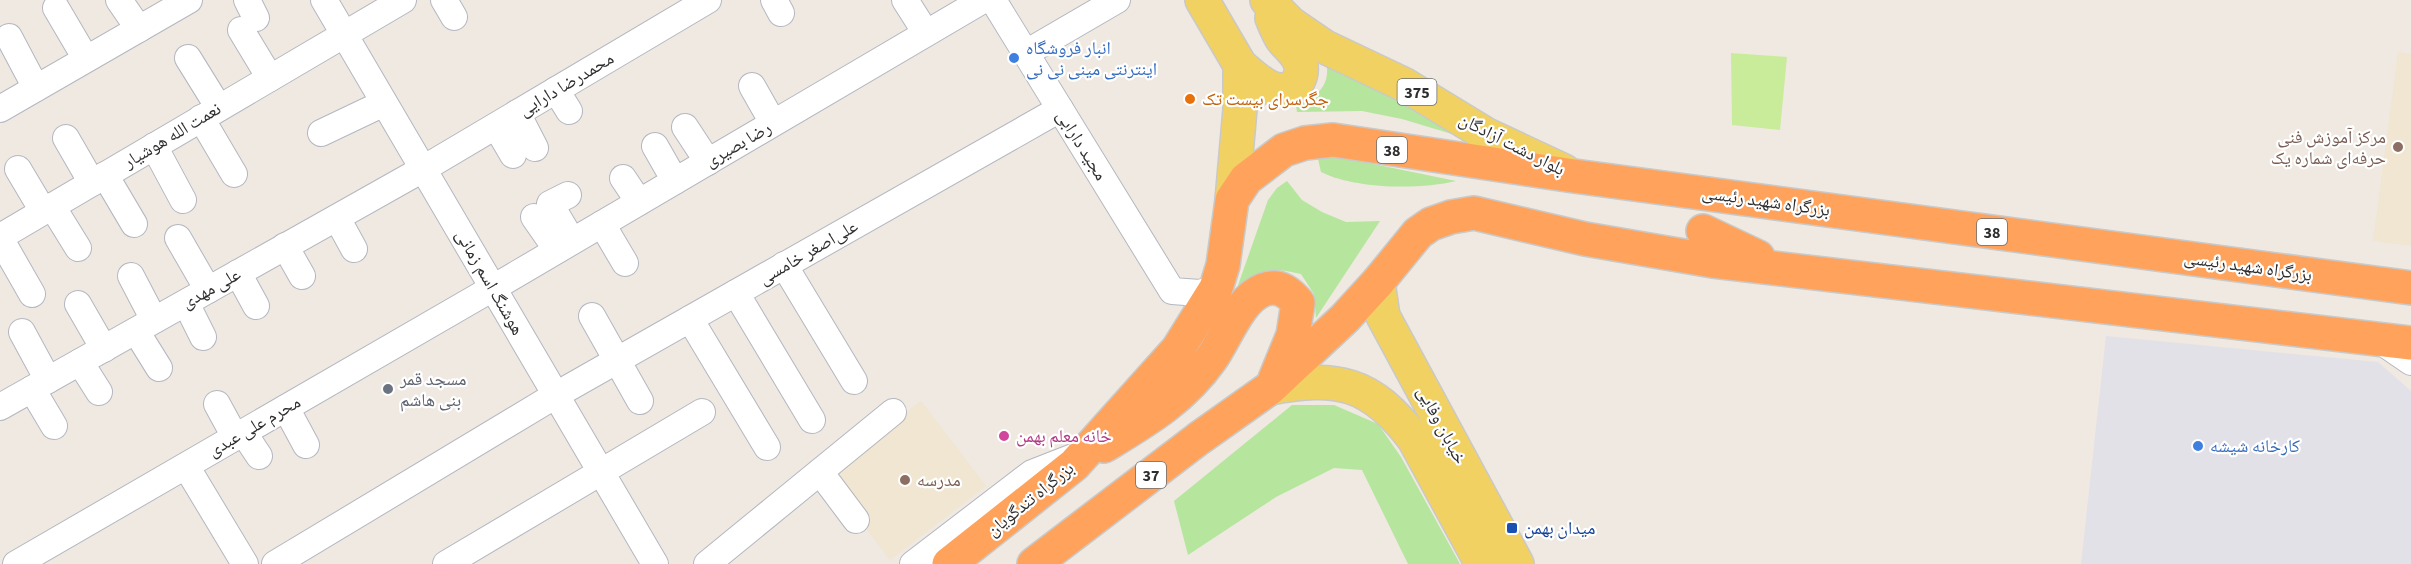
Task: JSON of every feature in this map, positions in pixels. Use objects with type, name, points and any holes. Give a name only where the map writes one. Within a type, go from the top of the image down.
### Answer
[{"type":"highway","name":"بزرگراه شهید رئیسی","points":[[1216,288],[1223,265],[1232,200],[1246,179],[1284,150],[1305,142],[1334,140],[1574,176],[2411,288]]},
{"type":"highway","points":[[1270,388],[1316,347],[1378,282],[1418,233],[1431,224],[1451,217],[1474,213],[1585,239],[1713,261],[2411,344]]},
{"type":"highway","points":[[1702,231],[1787,270]]},
{"type":"highway","name":"بزرگراه تندگویان","points":[[949,564],[1079,459],[1178,349],[1216,288]]},
{"type":"highway","points":[[1079,459],[1163,410],[1210,360],[1249,300],[1262,290],[1272,288],[1284,289],[1298,303],[1293,335],[1283,363],[1270,388]]},
{"type":"highway","name":"37","points":[[1034,564],[1270,388]]},
{"type":"main road","points":[[1202,0],[1240,65],[1255,78],[1277,90],[1290,88],[1299,80],[1301,74],[1299,60],[1283,40],[1265,0]]},
{"type":"main road","name":"بلوار دشت آزادگان","points":[[1265,0],[1290,23],[1325,47],[1405,85],[1487,135],[1574,176]]},
{"type":"main road","points":[[1232,200],[1240,109],[1240,65]]},
{"type":"main road","name":"خیابان وفایی","points":[[1378,282],[1383,316],[1517,564]]},
{"type":"main road","name":"خیابان وفایی","points":[[1270,388],[1303,382],[1335,382],[1373,395],[1401,421],[1414,439],[1482,564]]},
{"type":"street","points":[[118,0],[139,29]]},
{"type":"street","name":"هوشنگ اسم زمانی","points":[[324,0],[655,564]]},
{"type":"street","name":"نعمت الله هوشیار","points":[[0,237],[403,0]]},
{"type":"street","name":"محمدرضا دارایی","points":[[423,169],[506,120],[562,100],[679,7],[708,0]]},
{"type":"street","points":[[905,0],[927,33]]},
{"type":"street","name":"رضا بصیری","points":[[493,288],[983,0]]},
{"type":"street","name":"مجید دارابی","points":[[993,0],[1172,291],[1200,293],[1216,288]]},
{"type":"street","points":[[1026,53],[1118,0]]},
{"type":"street","points":[[0,109],[186,1]]},
{"type":"street","points":[[56,8],[86,59]]},
{"type":"street","points":[[248,16],[270,78]]},
{"type":"street","points":[[9,37],[36,88]]},
{"type":"street","points":[[188,58],[234,174]]},
{"type":"street","points":[[752,86],[773,123]]},
{"type":"street","points":[[321,133],[384,103]]},
{"type":"street","name":"علی‌اصغر خامسی","points":[[275,564],[556,395],[1060,109]]},
{"type":"street","points":[[506,120],[524,151]]},
{"type":"street","points":[[685,127],[708,162]]},
{"type":"street","points":[[66,138],[134,225]]},
{"type":"street","points":[[153,146],[183,200]]},
{"type":"street","points":[[655,146],[675,181]]},
{"type":"street","points":[[18,169],[78,248]]},
{"type":"street","name":"علی مهدی","points":[[0,407],[423,169]]},
{"type":"street","points":[[623,178],[639,202]]},
{"type":"street","points":[[565,246],[550,204],[568,195]]},
{"type":"street","points":[[534,217],[565,246]]},
{"type":"street","points":[[337,218],[354,249]]},
{"type":"street","points":[[602,224],[625,263]]},
{"type":"street","points":[[0,237],[32,294]]},
{"type":"street","points":[[178,238],[208,290]]},
{"type":"street","points":[[285,246],[302,276]]},
{"type":"street","points":[[784,265],[854,381]]},
{"type":"street","points":[[237,273],[256,306]]},
{"type":"street","points":[[131,276],[159,368]]},
{"type":"street","name":"محرم علی عبدی","points":[[16,564],[493,288]]},
{"type":"street","points":[[736,293],[812,420]]},
{"type":"street","points":[[186,303],[203,337]]},
{"type":"street","points":[[78,304],[104,349]]},
{"type":"street","points":[[592,316],[640,401]]},
{"type":"street","points":[[690,319],[767,447]]},
{"type":"street","points":[[22,332],[54,426]]},
{"type":"street","points":[[2378,339],[2411,362]]},
{"type":"street","points":[[80,362],[99,393]]},
{"type":"street","points":[[217,404],[239,435],[258,456]]},
{"type":"street","points":[[286,408],[306,445]]},
{"type":"street","points":[[446,564],[702,412]]},
{"type":"street","points":[[723,559],[820,472],[893,412]]},
{"type":"street","points":[[913,564],[1032,473],[1079,459]]},
{"type":"street","points":[[186,466],[245,564]]},
{"type":"street","points":[[820,472],[856,519]]},
{"type":"street","points":[[1064,564],[1075,533]]},
{"type":"shaded area","name":"مرکز آموزش فنی حرفه‌ای شماره یک","points":[[2398,52],[2411,54],[2411,246],[2373,241]]},
{"type":"shaded area","points":[[2106,336],[2378,362],[2411,391],[2411,564],[2081,564]]},
{"type":"shaded area","name":"مدرسه","points":[[921,401],[986,486],[890,560],[825,474]]},
{"type":"green space","points":[[1731,53],[1787,57],[1780,130],[1732,125]]},
{"type":"green space","points":[[1327,67],[1382,90],[1452,134],[1402,119],[1362,111],[1297,112],[1296,106],[1314,96],[1323,87]]},
{"type":"green space","points":[[1325,154],[1456,181],[1406,187],[1351,182],[1321,172],[1318,159]]},
{"type":"green space","points":[[1287,181],[1302,200],[1322,212],[1346,222],[1380,221],[1316,318],[1314,294],[1301,274],[1273,270],[1259,274],[1236,291],[1268,200],[1277,188]]},
{"type":"green space","points":[[1292,405],[1334,405],[1378,424],[1401,457],[1460,564],[1408,564],[1362,470],[1334,468],[1276,497],[1188,555],[1174,501]]},
{"type":"place","name":"انبار فروشگاه اینترنتی مینی نی نی","points":[[1014,58]]},
{"type":"place","name":"جگرسرای بیست تک","points":[[1190,99]]},
{"type":"place","name":"مرکز آموزش فنی حرفه‌ای شماره یک","points":[[2398,147]]},
{"type":"place","name":"مسجد قمر بنی هاشم","points":[[388,389]]},
{"type":"place","name":"خانه معلم بهمن","points":[[1004,436]]},
{"type":"place","name":"کارخانه شیشه","points":[[2198,446]]},
{"type":"place","name":"مدرسه","points":[[905,480]]},
{"type":"place","name":"میدان بهمن","points":[[1512,528]]}]
